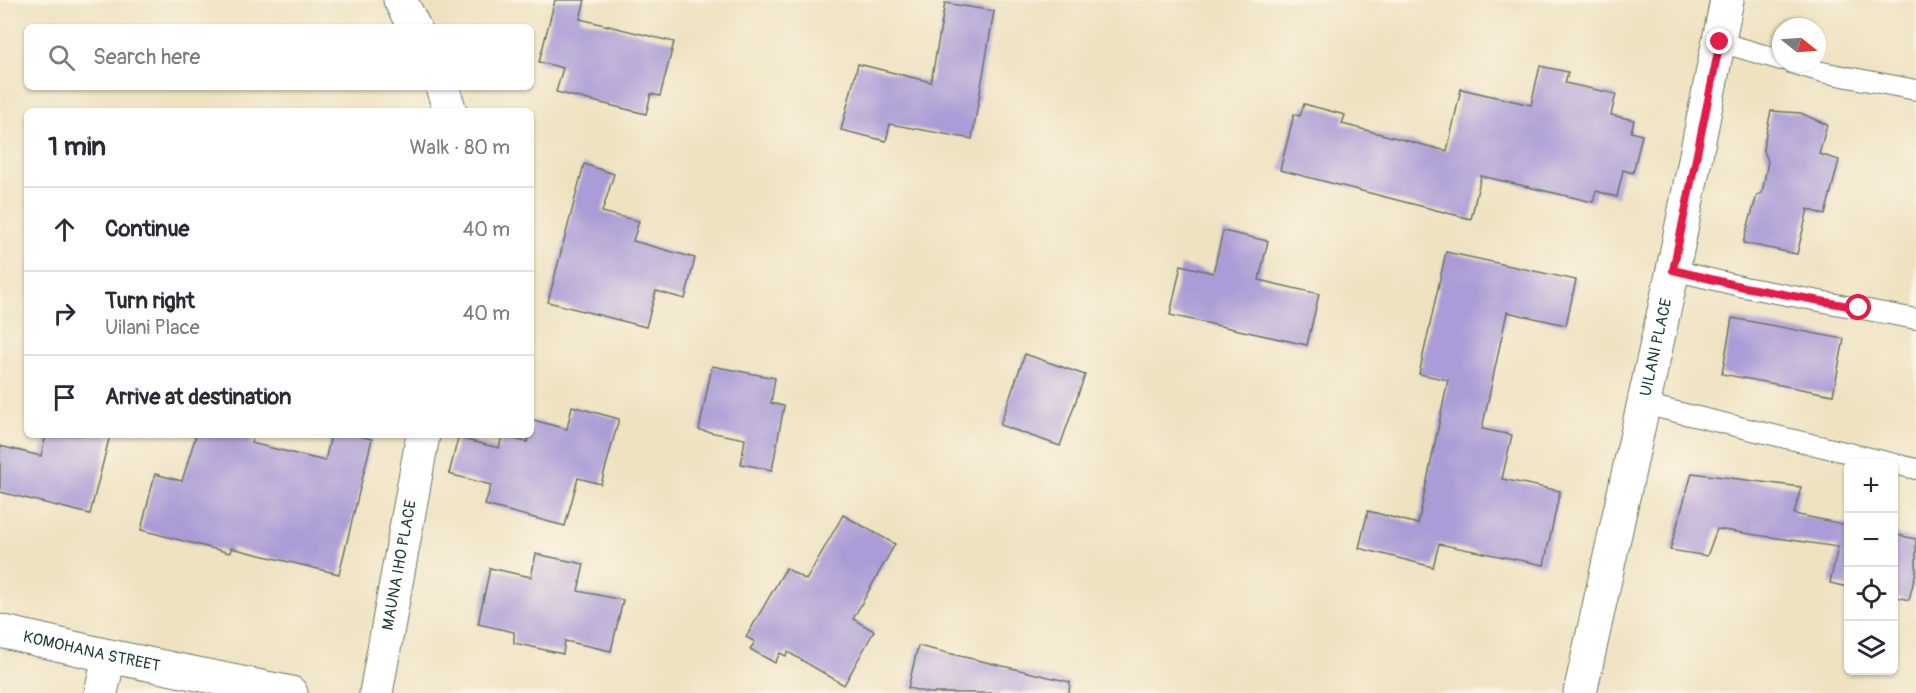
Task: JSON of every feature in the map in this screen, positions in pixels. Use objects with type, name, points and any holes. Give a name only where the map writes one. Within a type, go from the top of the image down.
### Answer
[{"type":"street","points":[[400,0],[412,24]]},
{"type":"street","name":"UILANI PLACE","points":[[1580,693],[1673,270],[1727,0]]},
{"type":"street","points":[[443,90],[449,108]]},
{"type":"street","name":"MAUNA IHO PLACE","points":[[376,693],[422,438]]},
{"type":"street","name":"KOMOHANA STREET","points":[[0,631],[291,693]]},
{"type":"street","points":[[101,693],[110,656]]},
{"type":"lane","points":[[1720,42],[1772,57]]},
{"type":"lane","points":[[1822,72],[1916,90]]},
{"type":"lane","points":[[1673,270],[1744,287],[1916,319]]},
{"type":"lane","points":[[1643,404],[1916,469]]},
{"type":"building","points":[[555,0],[585,0],[580,19],[674,42],[660,96],[651,94],[646,114],[556,92],[563,68],[539,62]]},
{"type":"building","points":[[945,3],[994,11],[972,139],[890,124],[886,141],[841,130],[858,64],[931,82]]},
{"type":"building","points":[[1540,66],[1568,72],[1565,83],[1616,94],[1611,115],[1634,120],[1631,132],[1642,135],[1633,173],[1623,170],[1617,197],[1596,191],[1593,202],[1481,176],[1471,219],[1280,170],[1294,114],[1300,116],[1304,104],[1345,115],[1342,124],[1447,151],[1461,89],[1531,105]]},
{"type":"building","points":[[1771,111],[1801,113],[1827,125],[1819,154],[1839,160],[1825,215],[1808,209],[1797,254],[1743,243],[1757,195],[1762,193],[1768,161],[1763,148]]},
{"type":"building","points":[[584,164],[614,174],[602,212],[639,221],[633,241],[695,258],[685,299],[656,291],[646,327],[548,302]]},
{"type":"building","points":[[1223,231],[1268,241],[1259,280],[1319,294],[1307,345],[1170,315],[1181,265],[1213,273]]},
{"type":"building","points":[[1446,252],[1576,280],[1566,325],[1507,312],[1482,429],[1512,435],[1502,479],[1560,491],[1544,565],[1439,544],[1433,567],[1359,548],[1368,511],[1418,524],[1448,380],[1419,374]]},
{"type":"building","points":[[1732,318],[1844,339],[1833,395],[1722,374]]},
{"type":"building","points":[[1025,354],[1085,375],[1060,446],[1000,425]]},
{"type":"building","points":[[712,366],[775,378],[771,403],[784,406],[772,470],[741,464],[745,439],[699,430]]},
{"type":"building","points":[[572,406],[619,419],[601,484],[578,478],[565,526],[485,505],[491,485],[449,474],[458,438],[499,448],[502,438],[527,442],[528,438],[534,438],[534,420],[567,429]]},
{"type":"building","points":[[45,438],[109,438],[90,514],[0,492],[0,446],[41,456]]},
{"type":"building","points":[[195,438],[252,438],[251,443],[325,461],[330,438],[372,439],[339,574],[231,548],[230,553],[141,530],[155,474],[182,481]]},
{"type":"building","points":[[1692,473],[1801,487],[1794,514],[1844,524],[1844,586],[1830,583],[1838,547],[1717,529],[1707,556],[1670,550]]},
{"type":"building","points":[[843,515],[895,544],[853,619],[874,631],[844,685],[788,652],[786,656],[780,653],[775,663],[750,649],[755,642],[746,637],[786,568],[806,580]]},
{"type":"building","points":[[1898,535],[1916,539],[1916,572],[1909,600],[1898,597]]},
{"type":"building","points":[[536,554],[584,564],[578,591],[623,600],[611,651],[565,641],[563,654],[514,643],[514,632],[478,624],[490,568],[531,577]]},
{"type":"building","points":[[918,646],[1070,682],[1069,693],[929,693],[908,688]]},
{"type":"route","points":[[1720,42],[1673,270],[1744,287],[1859,308]]}]
